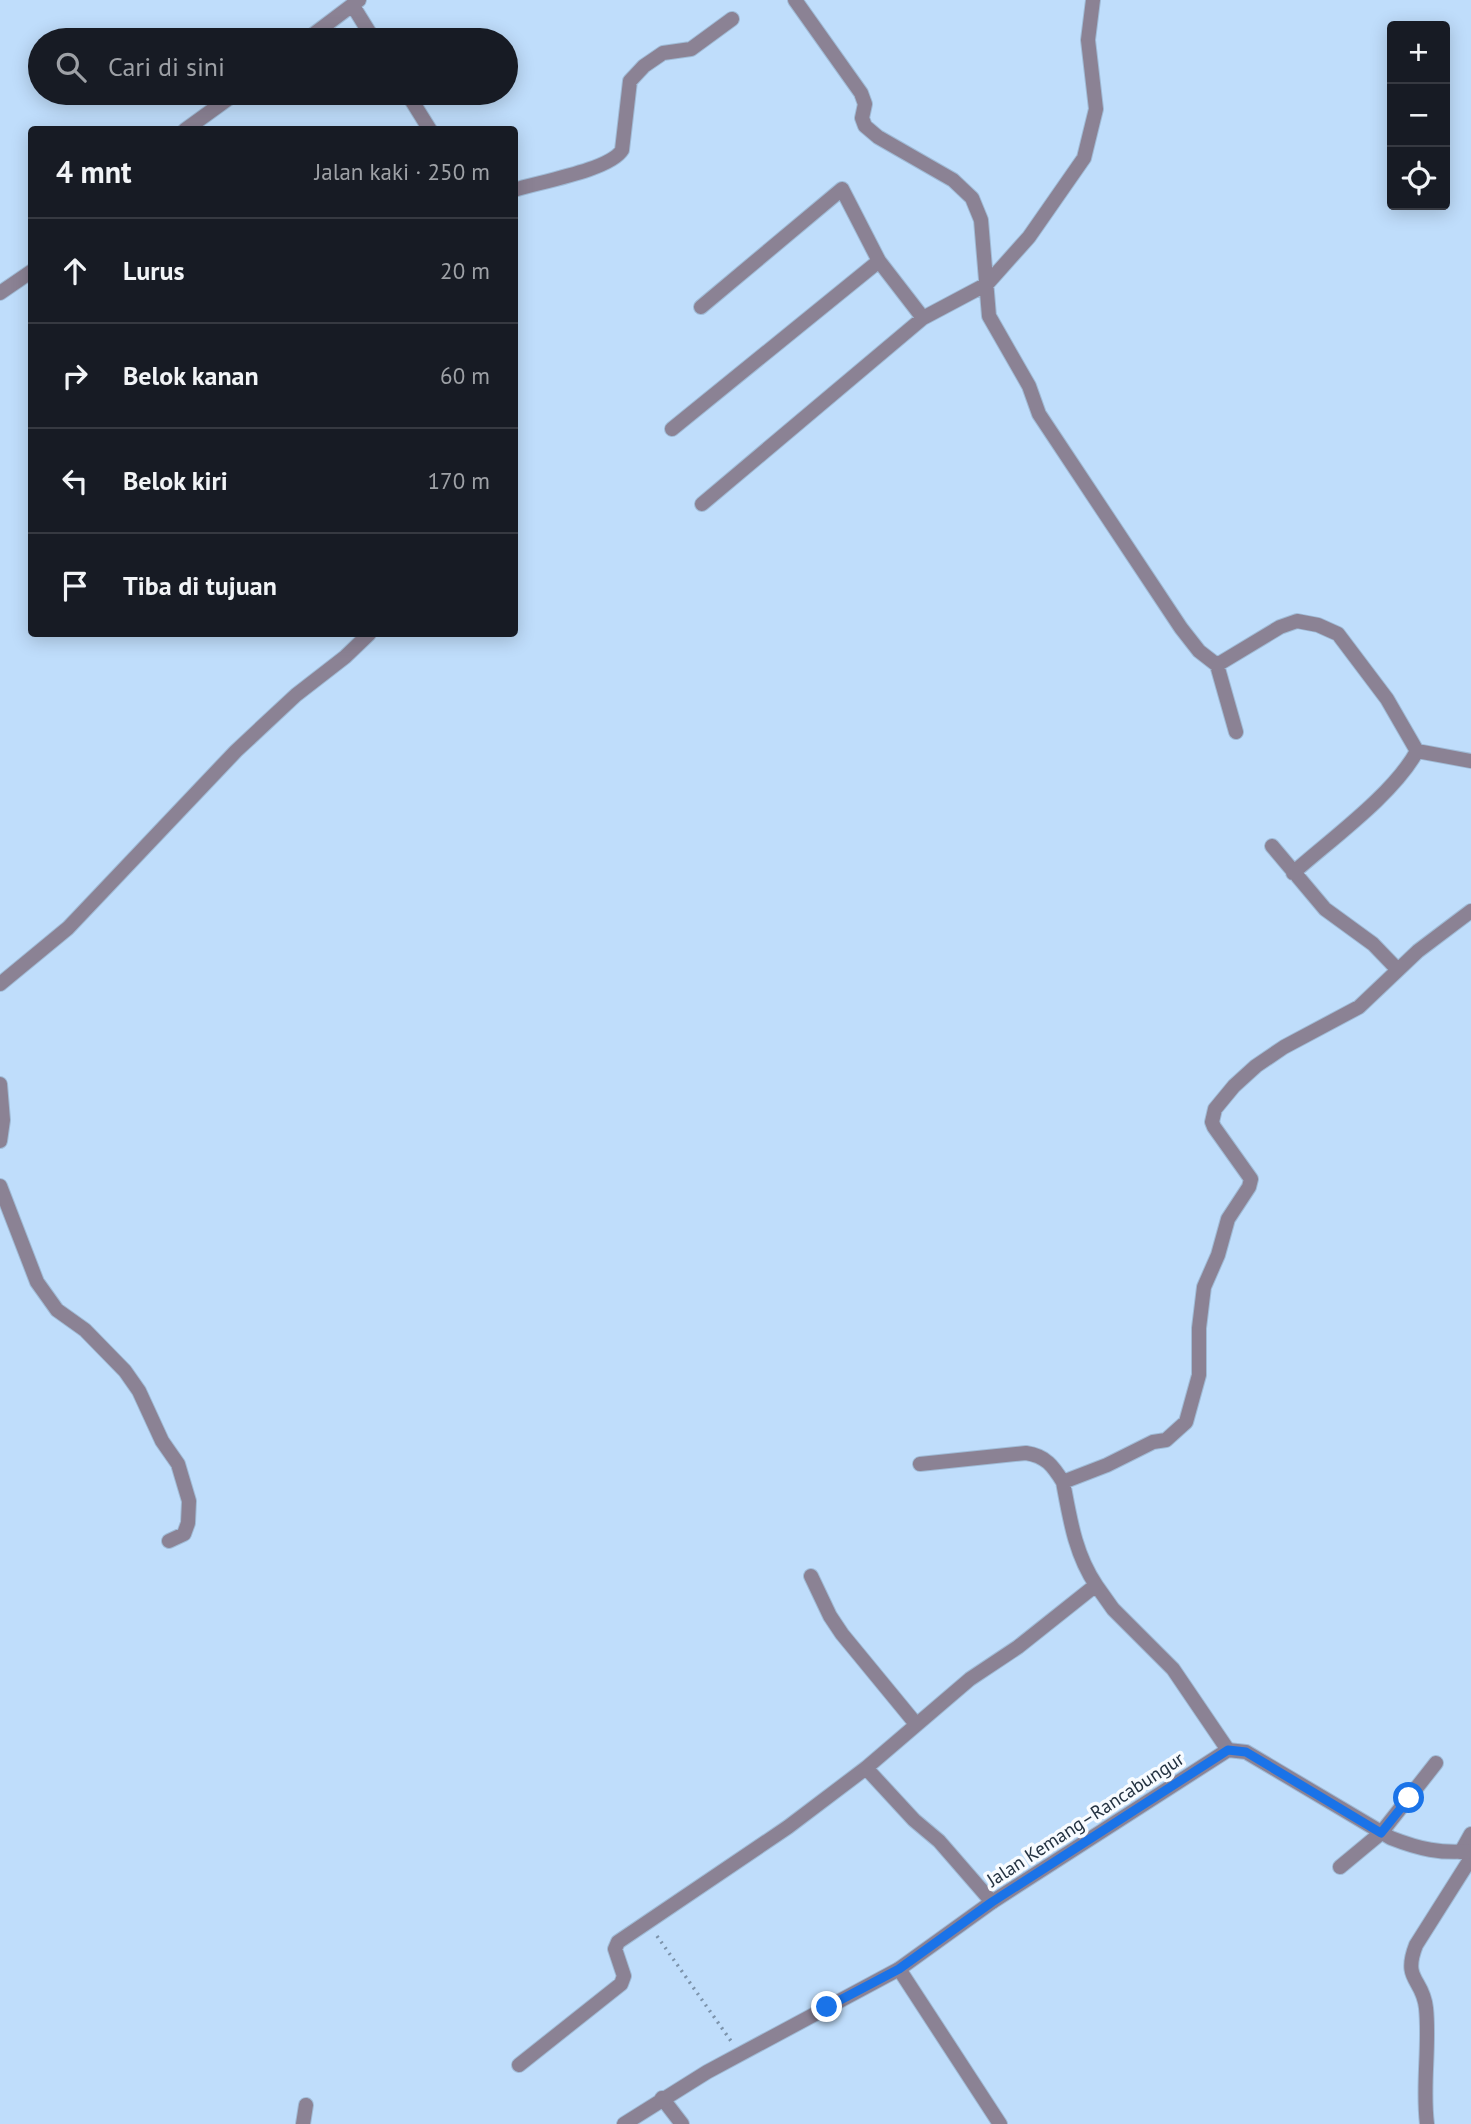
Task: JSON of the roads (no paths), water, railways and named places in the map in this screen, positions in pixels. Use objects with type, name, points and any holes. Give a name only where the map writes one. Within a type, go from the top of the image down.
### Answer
[{"type":"street","points":[[795,0],[861,93],[865,104],[862,118],[864,125],[878,137],[953,180],[972,198],[982,220],[989,316],[1029,386],[1039,414],[1181,628],[1199,651],[1217,665],[1236,732]]},
{"type":"street","points":[[702,504],[923,318],[987,284],[1029,237],[1084,158],[1097,109],[1088,40],[1093,0]]},
{"type":"street","points":[[322,28],[356,3],[368,28]]},
{"type":"street","points":[[518,189],[588,170],[616,158],[622,150],[630,81],[663,53],[691,48],[732,19]]},
{"type":"street","points":[[191,126],[219,105]]},
{"type":"street","points":[[414,105],[428,126]]},
{"type":"street","points":[[701,307],[842,189],[878,261],[923,318]]},
{"type":"street","points":[[672,429],[878,261]]},
{"type":"street","points":[[0,293],[28,274]]},
{"type":"street","points":[[1217,665],[1280,626],[1297,621],[1318,625],[1338,634],[1387,699],[1416,751]]},
{"type":"street","points":[[0,984],[68,928],[236,751],[296,695],[366,637]]},
{"type":"street","points":[[1416,751],[1471,761]]},
{"type":"street","points":[[1293,873],[1372,803],[1409,765],[1416,751]]},
{"type":"street","points":[[1272,846],[1325,909],[1373,944],[1398,970]]},
{"type":"street","points":[[1063,1482],[1153,1443],[1166,1440],[1186,1422],[1199,1374],[1199,1328],[1204,1287],[1218,1255],[1228,1219],[1251,1183],[1250,1175],[1214,1128],[1212,1122],[1215,1109],[1234,1086],[1256,1066],[1284,1047],[1359,1007],[1418,951],[1471,911]]},
{"type":"street","points":[[0,1084],[3,1120],[0,1141]]},
{"type":"street","points":[[0,1186],[37,1282],[57,1310],[85,1330],[133,1381],[162,1441],[178,1464],[189,1501],[188,1523],[184,1534],[169,1541]]},
{"type":"street","points":[[920,1464],[1026,1453],[1038,1455],[1049,1462],[1063,1482],[1072,1530],[1081,1559],[1096,1586],[1113,1609],[1172,1669],[1228,1750],[1246,1752],[1381,1833],[1417,1849],[1439,1853],[1468,1853]]},
{"type":"street","points":[[811,1576],[842,1634],[916,1724]]},
{"type":"street","points":[[519,2065],[621,1984],[624,1976],[615,1949],[618,1942],[767,1842],[866,1768],[970,1679],[1017,1647],[1096,1586]]},
{"type":"street","name":"Jalan Kemang–Rancabungur","points":[[624,2124],[662,2098],[740,2054],[899,1969],[992,1902],[1228,1750]]},
{"type":"street","points":[[1340,1867],[1381,1833],[1436,1763]]},
{"type":"street","points":[[866,1768],[914,1820],[939,1841],[992,1902]]},
{"type":"street","points":[[1426,2120],[1426,2004],[1411,1971],[1410,1961],[1416,1945],[1468,1853],[1471,1834]]},
{"type":"street","points":[[899,1969],[1000,2124]]},
{"type":"street","points":[[662,2098],[682,2124]]},
{"type":"street","points":[[303,2124],[306,2105]]}]
